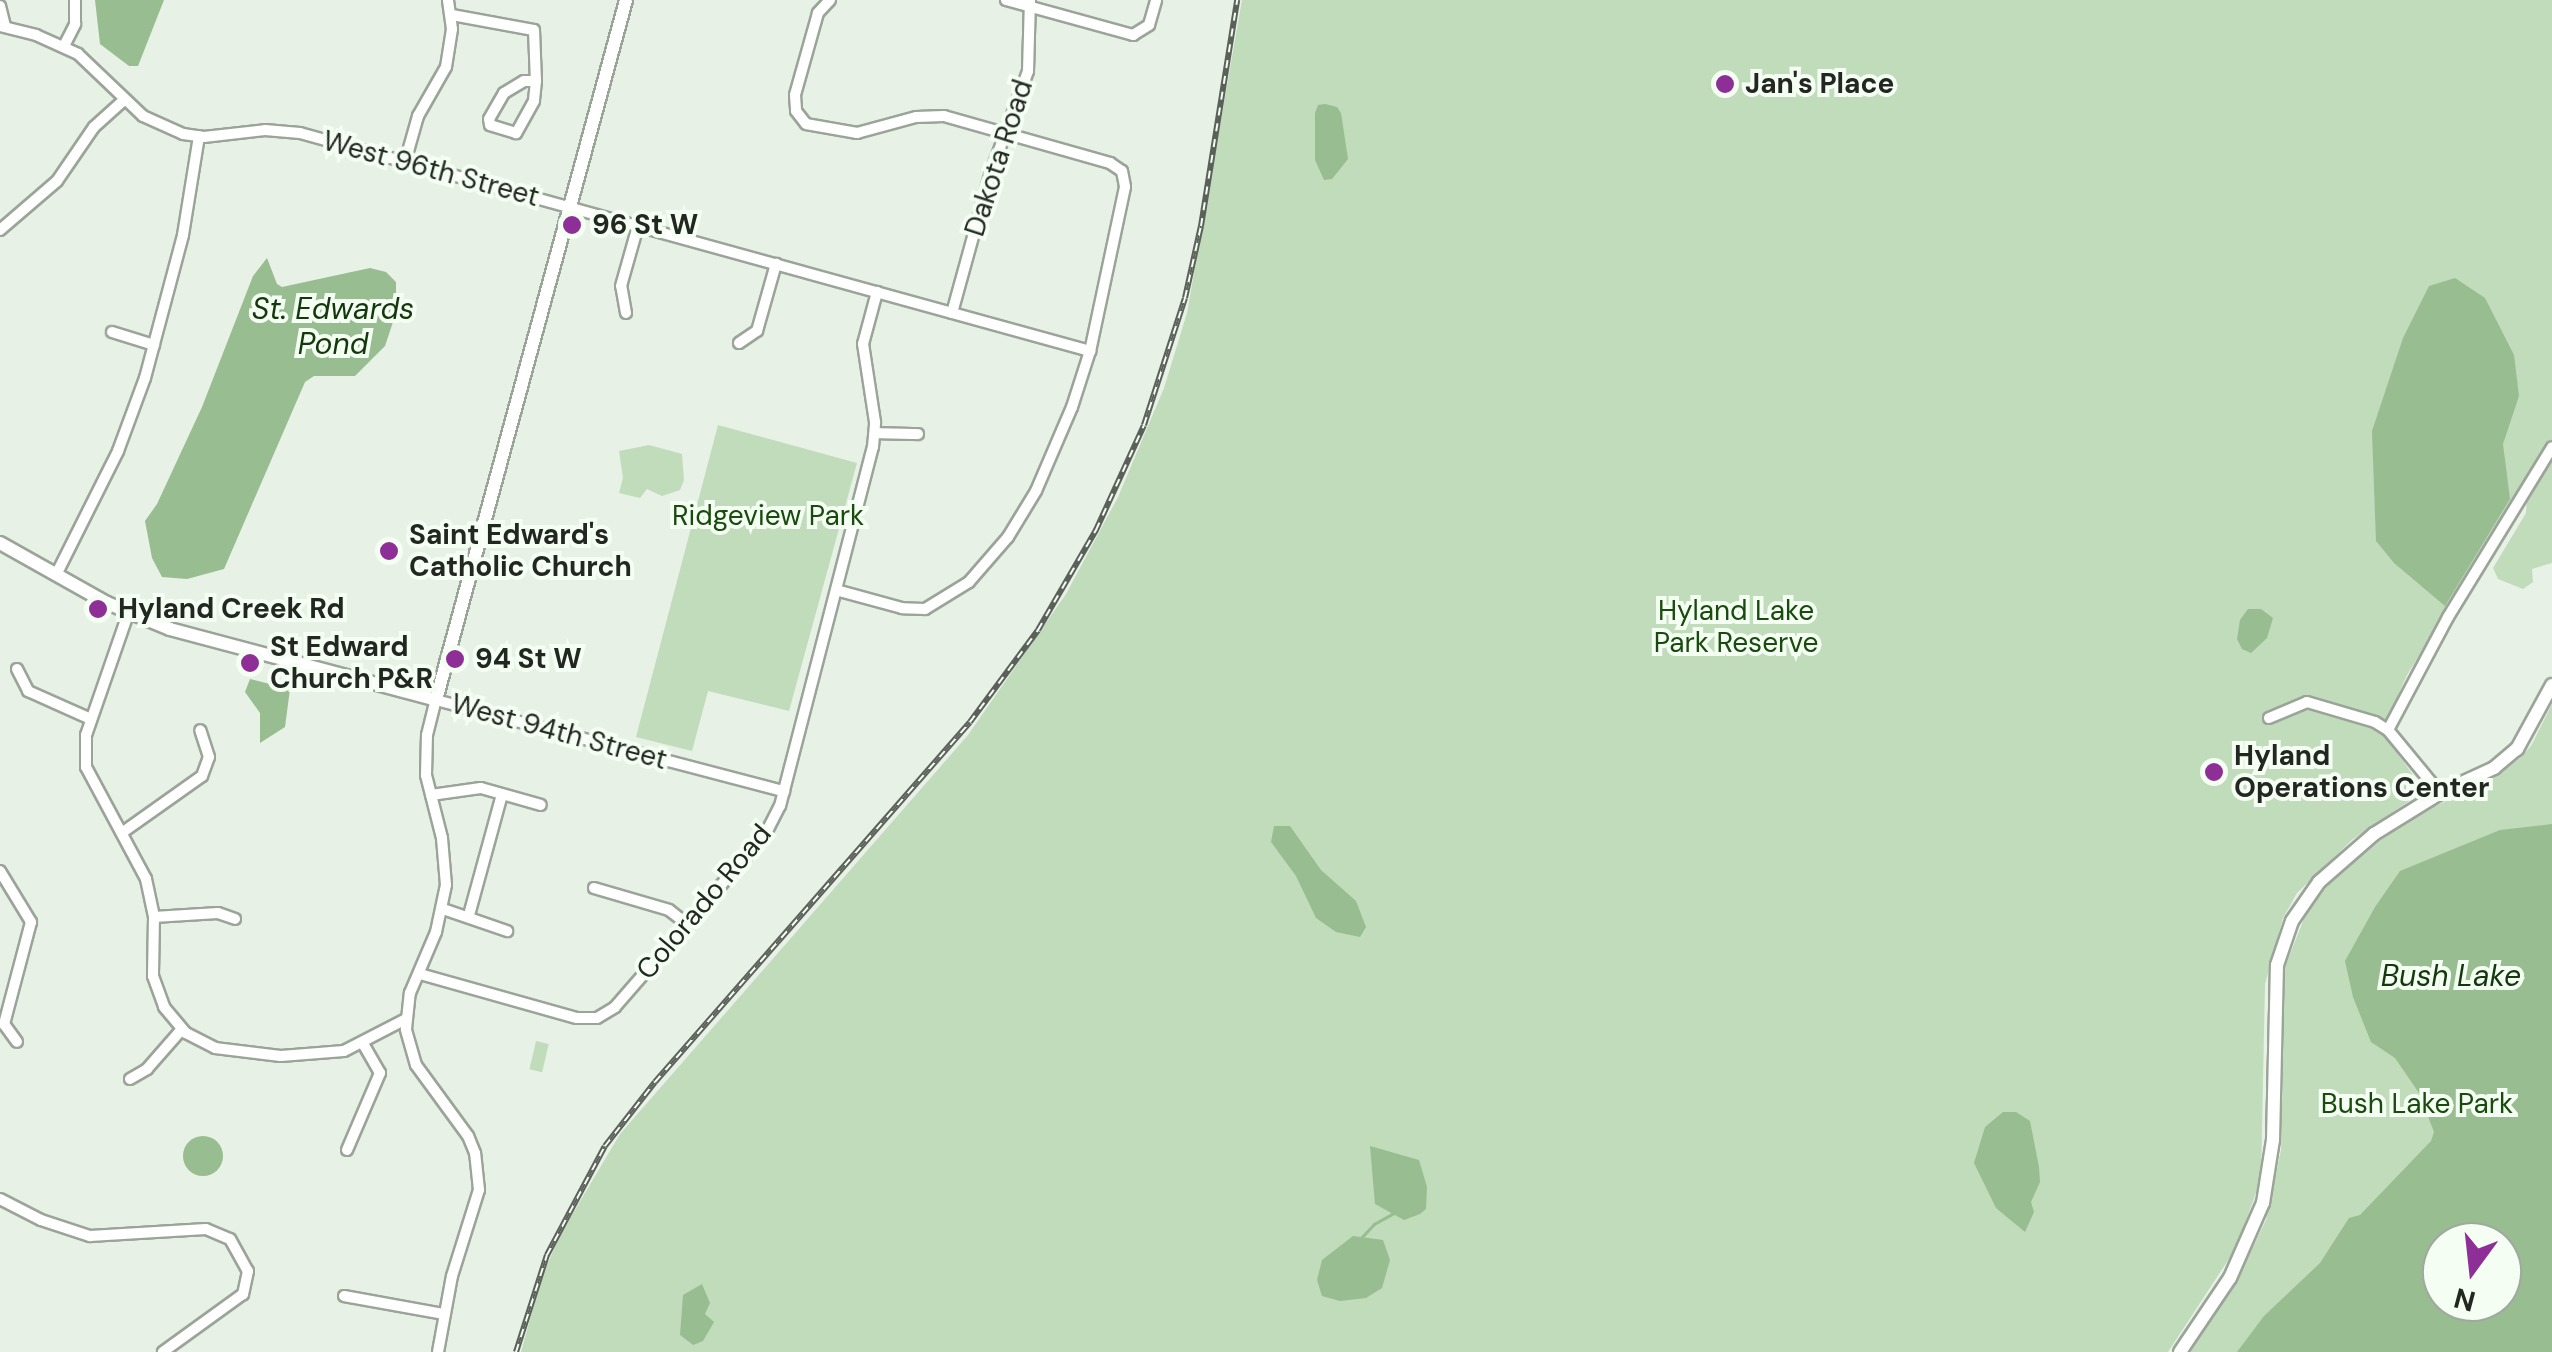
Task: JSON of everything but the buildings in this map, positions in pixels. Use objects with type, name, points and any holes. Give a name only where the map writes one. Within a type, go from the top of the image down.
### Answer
[{"type":"street","points":[[64,46],[75,24],[76,0]]},
{"type":"street","points":[[405,162],[418,116],[446,66],[452,15],[448,0]]},
{"type":"street","points":[[438,1352],[444,1314],[476,1208],[478,1171],[468,1136],[432,1090],[409,1048],[406,1019],[410,993],[442,908],[446,862],[426,755],[436,700],[626,0]]},
{"type":"street","points":[[830,0],[818,12],[796,95],[800,118],[826,131],[857,133],[930,116],[1110,163],[1122,171],[1125,187],[1090,352],[1067,422],[1036,491],[1008,537],[969,582],[925,609],[902,608],[836,590]]},
{"type":"street","points":[[1006,0],[1124,34],[1143,32],[1156,0]]},
{"type":"street","name":"Dakota Road","points":[[952,313],[984,193],[1028,70],[1030,4]]},
{"type":"street","points":[[0,6],[2,26]]},
{"type":"street","points":[[452,15],[534,30],[536,81],[534,101],[516,133],[490,125],[489,118],[504,93],[524,80],[536,81]]},
{"type":"street","name":"West 96th Street","points":[[2,26],[64,46],[96,69],[124,100],[162,126],[199,136],[283,130],[1090,352]]},
{"type":"street","points":[[0,230],[57,181],[94,127],[124,100]]},
{"type":"street","points":[[56,575],[118,451],[154,345],[190,204],[199,136]]},
{"type":"street","points":[[626,313],[622,286],[638,226]]},
{"type":"street","points":[[739,343],[757,330],[776,264]]},
{"type":"street","points":[[877,292],[864,344],[876,433],[918,434]]},
{"type":"street","points":[[112,332],[154,345]]},
{"type":"street","name":"Colorado Road","points":[[420,974],[577,1018],[598,1018],[615,1007],[766,833],[784,791],[876,433]]},
{"type":"street","points":[[2388,730],[2448,617],[2552,447]]},
{"type":"street","name":"West 94th Street","points":[[0,542],[128,614],[202,638],[784,791]]},
{"type":"street","points":[[128,614],[91,719],[86,767],[99,798],[122,832],[146,880],[154,917],[153,976],[164,1007],[182,1029],[215,1048],[281,1056],[329,1056],[363,1043],[406,1019]]},
{"type":"street","points":[[17,670],[28,692],[91,719]]},
{"type":"street","points":[[2180,1352],[2236,1266],[2264,1203],[2273,1140],[2277,965],[2292,921],[2318,882],[2350,853],[2440,793],[2494,768],[2517,749],[2552,684]]},
{"type":"street","points":[[2269,718],[2306,702],[2388,730],[2440,793]]},
{"type":"street","points":[[122,832],[202,776],[209,757],[200,730]]},
{"type":"street","points":[[431,795],[467,787],[540,804]]},
{"type":"street","points":[[469,914],[502,794]]},
{"type":"street","points":[[0,872],[29,916],[30,938],[4,1024],[17,1042]]},
{"type":"street","points":[[594,888],[669,910],[687,924]]},
{"type":"street","points":[[442,908],[469,914],[478,924],[507,931]]},
{"type":"street","points":[[154,917],[218,913],[235,919]]},
{"type":"street","points":[[130,1079],[147,1069],[182,1029]]},
{"type":"street","points":[[347,1150],[380,1074],[363,1043]]},
{"type":"street","points":[[0,1199],[41,1220],[90,1236],[206,1229],[230,1239],[248,1271],[243,1294],[162,1352]]},
{"type":"street","points":[[344,1296],[444,1314]]},
{"type":"green space","name":"Hyland Lake Park Reserve","points":[[1242,0],[2552,0],[2552,443],[2407,675],[2382,731],[2424,791],[2353,839],[2297,893],[2283,918],[2265,984],[2261,1179],[2236,1248],[2168,1352],[521,1352],[541,1279],[560,1235],[620,1134],[968,735],[1066,594],[1118,497],[1164,388],[1187,313]]},
{"type":"green space","name":"Ridgeview Park","points":[[718,425],[857,463],[789,711],[708,691],[692,751],[636,737]]},
{"type":"green space","points":[[649,445],[682,454],[684,480],[680,490],[662,496],[647,489],[640,498],[619,493],[623,478],[619,451]]},
{"type":"green space","points":[[2552,455],[2552,563],[2532,569],[2533,582],[2523,589],[2498,579],[2493,568],[2526,513],[2527,494]]},
{"type":"green space","name":"Bush Lake","points":[[2552,704],[2552,1352],[2190,1352],[2234,1287],[2266,1220],[2281,1150],[2285,967],[2307,911],[2334,878],[2387,835],[2419,814],[2492,779],[2531,746]]},
{"type":"green space","points":[[536,1041],[549,1044],[542,1072],[529,1069]]},
{"type":"water","points":[[95,0],[164,0],[138,66],[129,66],[100,44]]},
{"type":"water","points":[[1318,105],[1337,107],[1341,113],[1348,159],[1332,179],[1324,180],[1315,160],[1315,113]]},
{"type":"water","name":"St. Edwards Pond","points":[[267,258],[277,284],[282,287],[370,268],[386,272],[396,282],[396,313],[385,346],[355,376],[314,376],[305,382],[224,569],[187,579],[162,577],[152,558],[145,521],[157,504],[202,407],[253,276]]},
{"type":"water","points":[[2455,278],[2485,298],[2514,355],[2519,396],[2503,444],[2510,499],[2445,606],[2394,563],[2376,541],[2372,431],[2403,338],[2429,286]]},
{"type":"water","points":[[2248,609],[2261,609],[2273,618],[2267,638],[2251,653],[2242,649],[2237,639],[2240,620]]},
{"type":"water","points":[[250,679],[290,689],[285,727],[260,743],[260,713],[245,692]]},
{"type":"water","name":"Bush Lake","points":[[2552,824],[2552,1352],[2237,1352],[2264,1316],[2320,1263],[2349,1218],[2360,1215],[2431,1141],[2434,1132],[2419,1093],[2395,1058],[2371,1042],[2353,997],[2345,961],[2400,871],[2500,830]]},
{"type":"water","points":[[1274,826],[1290,826],[1321,870],[1356,901],[1366,927],[1360,937],[1336,932],[1316,918],[1296,876],[1271,842]]},
{"type":"water","points":[[2003,1112],[2016,1112],[2030,1121],[2039,1167],[2040,1182],[2031,1202],[2034,1212],[2025,1232],[1996,1208],[1974,1163],[1985,1127]]},
{"type":"water","points":[[203,1136],[217,1142],[223,1156],[217,1170],[203,1176],[189,1170],[183,1156],[189,1142]]},
{"type":"water","points":[[1370,1146],[1419,1160],[1427,1187],[1426,1209],[1420,1214],[1404,1220],[1375,1204]]},
{"type":"water","points":[[1353,1236],[1383,1240],[1390,1260],[1382,1288],[1366,1298],[1340,1301],[1322,1296],[1317,1280],[1322,1260]]},
{"type":"water","points":[[702,1284],[710,1303],[705,1314],[714,1322],[703,1341],[693,1345],[680,1335],[683,1295]]},
{"type":"waterway","points":[[1361,1238],[1374,1224],[1394,1213]]},
{"type":"railway","points":[[516,1352],[547,1255],[605,1146],[655,1082],[970,722],[1038,630],[1096,530],[1144,425],[1185,298],[1201,226],[1237,0]]},
{"type":"place","name":"Jan's Place","points":[[1725,84]]},
{"type":"place","name":"96 St W","points":[[572,225]]},
{"type":"place","name":"Saint Edward's Catholic Church","points":[[389,551]]},
{"type":"place","name":"Hyland Creek Rd","points":[[98,609]]},
{"type":"place","name":"94 St W","points":[[455,659]]},
{"type":"place","name":"St Edward Church P&R","points":[[250,663]]},
{"type":"place","name":"Hyland Operations Center","points":[[2214,772]]},
{"type":"park label","name":"Bush Lake Park","points":[[2417,1104]]}]
